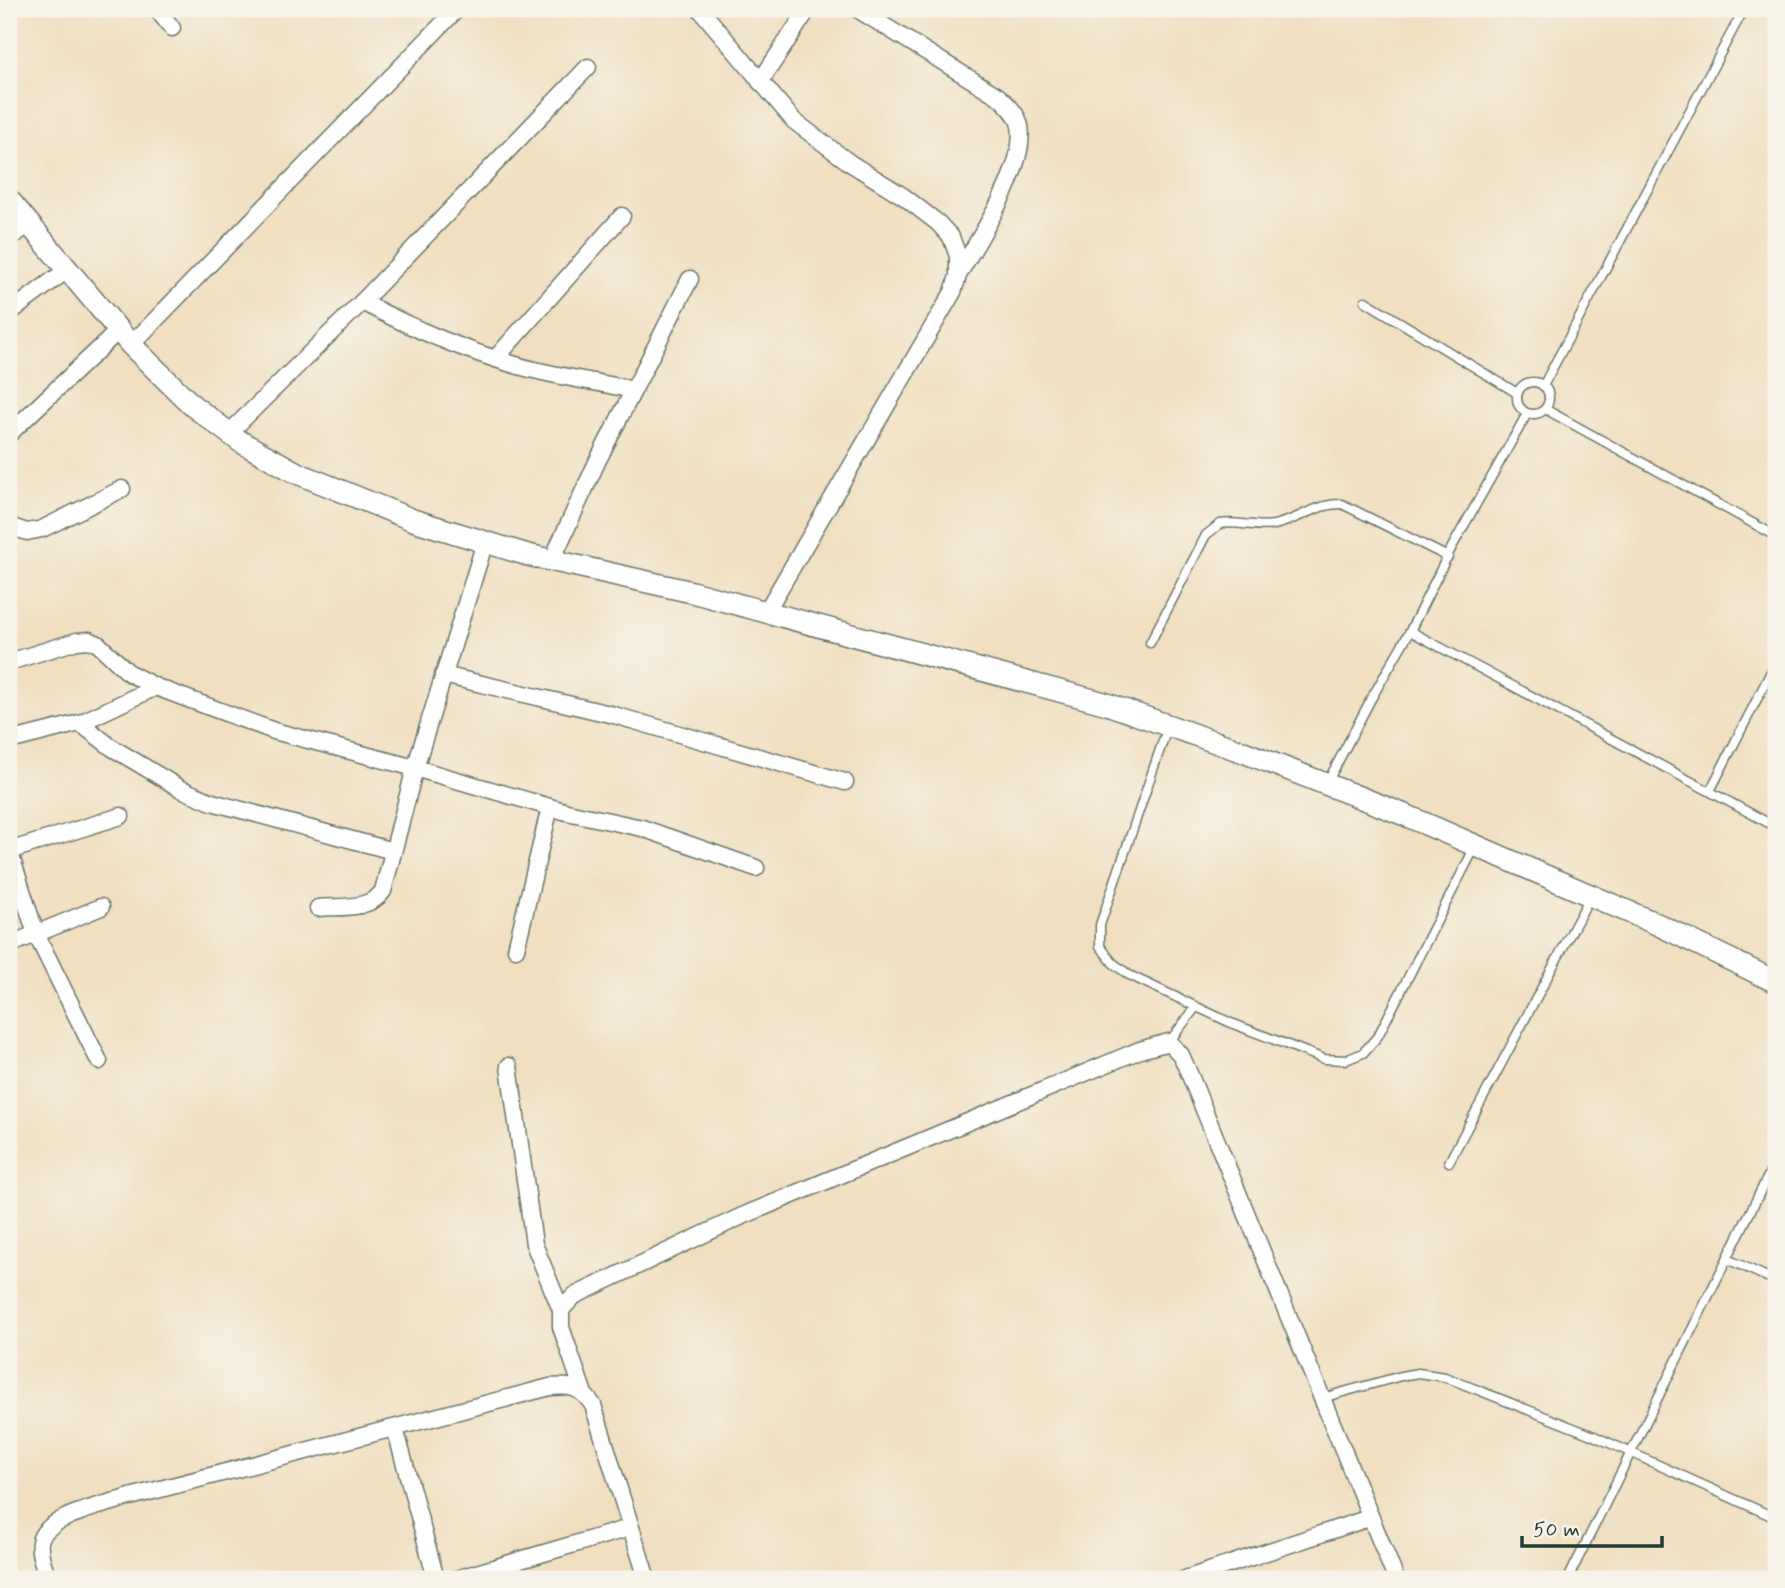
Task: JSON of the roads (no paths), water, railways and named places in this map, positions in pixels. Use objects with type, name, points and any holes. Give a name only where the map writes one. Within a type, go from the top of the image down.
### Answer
[{"type":"street","points":[[157,9],[172,28]]},
{"type":"street","points":[[9,434],[125,338],[296,178],[457,9]]},
{"type":"street","points":[[700,9],[794,121],[850,163],[903,195],[938,223],[951,237],[958,256],[958,276]]},
{"type":"street","points":[[760,82],[808,9]]},
{"type":"street","points":[[765,612],[953,292],[958,276],[1013,174],[1020,148],[1020,125],[1011,107],[998,96],[857,9]]},
{"type":"street","points":[[229,433],[362,302],[589,67]]},
{"type":"street","points":[[9,200],[125,338],[193,406],[229,433],[297,473],[413,520],[485,542],[692,592],[1049,687],[1168,725],[1327,783],[1476,845],[1591,895],[1776,982]]},
{"type":"street","points":[[495,359],[622,216]]},
{"type":"street","points":[[9,239],[29,224]]},
{"type":"street","points":[[9,313],[67,270]]},
{"type":"street","points":[[552,560],[597,462],[690,279]]},
{"type":"street","points":[[362,302],[403,323],[495,359],[633,390]]},
{"type":"street","points":[[9,526],[27,533],[42,529],[122,489]]},
{"type":"street","points":[[317,908],[373,902],[383,891],[415,768],[485,542]]},
{"type":"street","points":[[9,662],[77,640],[89,640],[129,673],[156,687],[274,731],[550,807],[642,828],[756,868]]},
{"type":"street","points":[[443,675],[614,715],[845,782]]},
{"type":"street","points":[[9,741],[80,723],[156,687]]},
{"type":"street","points":[[80,723],[111,747],[181,789],[212,802],[393,852]]},
{"type":"street","points":[[516,949],[550,807]]},
{"type":"street","points":[[100,1061],[36,934],[9,850],[121,816]]},
{"type":"street","points":[[9,945],[101,907]]},
{"type":"street","points":[[562,1310],[574,1296],[740,1217],[1140,1050],[1169,1042],[1181,1055],[1189,1073],[1395,1579]]},
{"type":"street","points":[[509,1066],[534,1244],[562,1310],[561,1327],[583,1391],[593,1405],[647,1579]]},
{"type":"street","points":[[48,1579],[40,1542],[46,1529],[67,1517],[130,1497],[550,1387],[567,1386],[583,1391]]},
{"type":"street","points":[[395,1428],[436,1579]]},
{"type":"street","points":[[1185,1579],[1369,1518]]},
{"type":"street","points":[[456,1579],[629,1528]]},
{"type":"lane","points":[[1544,386],[1744,9]]},
{"type":"lane","points":[[1364,301],[1517,393]]},
{"type":"lane","points":[[1538,383],[1544,386],[1549,398],[1545,409],[1539,413],[1527,414],[1518,405],[1517,393],[1526,384],[1538,383]]},
{"type":"lane","points":[[1545,409],[1776,537]]},
{"type":"lane","points":[[1327,783],[1527,414]]},
{"type":"lane","points":[[1150,643],[1206,535],[1220,524],[1269,526],[1297,518],[1323,506],[1342,504],[1448,557]]},
{"type":"lane","points":[[1410,631],[1776,827]]},
{"type":"lane","points":[[1710,791],[1776,662]]},
{"type":"lane","points":[[1168,725],[1100,925],[1100,946],[1112,963],[1129,975],[1231,1023],[1324,1059],[1346,1060],[1363,1053],[1378,1036],[1476,845]]},
{"type":"lane","points":[[1450,1161],[1591,895]]},
{"type":"lane","points":[[1169,1042],[1196,1007]]},
{"type":"lane","points":[[1568,1579],[1776,1160]]},
{"type":"lane","points":[[1727,1259],[1776,1281]]},
{"type":"lane","points":[[1322,1398],[1418,1373],[1445,1377],[1631,1451],[1776,1517]]}]
